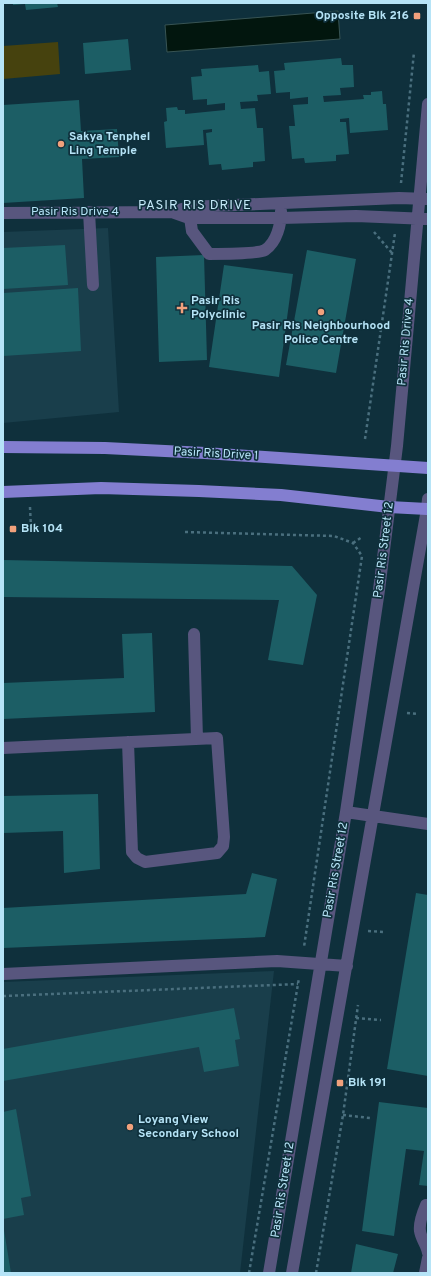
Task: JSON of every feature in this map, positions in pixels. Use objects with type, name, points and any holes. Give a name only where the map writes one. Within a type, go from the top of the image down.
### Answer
[{"type":"main road","name":"Pasir Ris Drive 1","points":[[3,447],[105,448],[428,468]]},
{"type":"main road","points":[[3,492],[101,488],[281,495],[389,507],[428,504]]},
{"type":"street","name":"Pasir Ris Drive 4","points":[[394,466],[424,198],[428,104]]},
{"type":"street","name":"Pasir Ris Drive 4","points":[[189,212],[281,204],[424,198]]},
{"type":"street","points":[[189,212],[192,231],[209,254],[264,251],[271,245],[276,236],[281,218],[281,204]]},
{"type":"street","points":[[89,212],[93,285]]},
{"type":"street","name":"Pasir Ris Drive 4","points":[[3,213],[189,212],[281,218],[356,216],[422,218]]},
{"type":"street","name":"Pasir Ris Street 12","points":[[269,1273],[346,812],[379,590],[394,466]]},
{"type":"street","name":"Pasir Ris Street 12","points":[[292,1273],[428,504]]},
{"type":"street","points":[[194,634],[197,739]]},
{"type":"street","points":[[3,748],[128,742],[217,738],[224,837],[223,846],[217,853],[145,862],[136,858],[132,852],[128,742]]},
{"type":"street","points":[[346,812],[428,824]]},
{"type":"street","points":[[3,974],[277,960],[347,966]]},
{"type":"street","points":[[425,1273],[428,1251],[420,1231],[423,1211],[426,1205],[428,1205]]},
{"type":"path","points":[[400,198],[414,52]]},
{"type":"path","points":[[365,439],[398,217]]},
{"type":"path","points":[[373,231],[392,253]]},
{"type":"path","points":[[29,491],[31,528]]},
{"type":"path","points":[[185,532],[334,536],[354,543],[362,556],[302,962],[249,1273]]},
{"type":"path","points":[[354,543],[362,537]]},
{"type":"path","points":[[368,930],[384,932]]},
{"type":"path","points":[[3,996],[298,984]]},
{"type":"path","points":[[356,1018],[381,1020]]},
{"type":"path","points":[[316,1273],[354,1042]]},
{"type":"path","points":[[343,1115],[370,1118]]},
{"type":"shaded area","points":[[338,11],[340,39],[167,52],[165,25]]},
{"type":"shaded area","points":[[58,42],[60,74],[3,79],[3,46]]},
{"type":"shaded area","points":[[108,228],[119,412],[3,423],[3,232]]},
{"type":"shaded area","name":"Loyang View Secondary School","points":[[274,971],[240,1273],[3,1273],[3,982]]},
{"type":"building","points":[[13,3],[57,3],[58,7],[26,10],[25,4],[13,5]]},
{"type":"building","points":[[128,39],[131,70],[85,74],[83,43]]},
{"type":"building","points":[[341,58],[342,65],[353,65],[354,87],[340,88],[341,95],[323,96],[324,102],[364,99],[363,95],[371,95],[371,92],[382,91],[383,104],[386,104],[388,130],[350,133],[349,118],[340,119],[340,122],[346,122],[349,154],[336,155],[336,161],[305,163],[304,158],[292,159],[289,126],[295,126],[293,105],[308,104],[308,97],[290,99],[290,92],[276,93],[274,71],[285,70],[284,63]]},
{"type":"building","points":[[258,65],[259,72],[269,71],[271,94],[257,95],[258,101],[240,102],[241,109],[255,108],[257,128],[263,128],[265,161],[253,162],[253,167],[222,170],[221,164],[209,165],[206,133],[212,132],[212,129],[203,130],[204,145],[166,148],[164,122],[167,121],[166,108],[177,107],[178,110],[185,110],[185,114],[225,110],[225,103],[207,105],[207,99],[193,100],[191,77],[202,76],[201,69]]},
{"type":"building","name":"Sakya Tenphel Ling Temple","points":[[79,100],[81,131],[117,129],[119,157],[82,159],[84,198],[3,203],[3,105]]},
{"type":"building","points":[[65,245],[68,285],[3,289],[3,248]]},
{"type":"building","name":"Pasir Ris Neighbourhood Police Centre","points":[[307,250],[356,259],[336,373],[286,365]]},
{"type":"building","name":"Pasir Ris Polyclinic","points":[[204,255],[207,360],[159,362],[156,257]]},
{"type":"building","points":[[224,265],[293,274],[279,377],[209,367]]},
{"type":"building","points":[[78,288],[81,351],[3,356],[3,293]]},
{"type":"building","points":[[3,560],[292,566],[317,595],[303,665],[268,660],[279,600],[3,597]]},
{"type":"building","points":[[152,633],[155,712],[3,719],[3,683],[124,678],[122,634]]},
{"type":"building","points":[[98,794],[100,869],[64,873],[63,831],[3,833],[3,796]]},
{"type":"building","points":[[252,873],[277,879],[265,937],[3,948],[3,908],[246,894]]},
{"type":"building","points":[[416,893],[428,895],[428,1076],[387,1069]]},
{"type":"building","points":[[234,1008],[240,1039],[235,1040],[239,1066],[204,1072],[199,1047],[3,1081],[3,1049]]},
{"type":"building","points":[[379,1102],[428,1108],[428,1186],[419,1185],[424,1151],[406,1149],[394,1236],[362,1231]]},
{"type":"building","points":[[16,1109],[31,1196],[21,1198],[24,1215],[3,1219],[3,1112]]},
{"type":"building","points":[[4,1230],[11,1273],[3,1273]]},
{"type":"building","points":[[356,1244],[398,1254],[393,1273],[351,1273]]},
{"type":"place","name":"Opposite Blk 216","points":[[417,16]]},
{"type":"place","name":"Sakya Tenphel Ling Temple","points":[[61,144]]},
{"type":"place","name":"Pasir Ris Polyclinic","points":[[182,308]]},
{"type":"place","name":"Pasir Ris Neighbourhood Police Centre","points":[[321,312]]},
{"type":"place","name":"Blk 104","points":[[13,529]]},
{"type":"place","name":"Blk 191","points":[[340,1083]]},
{"type":"place","name":"Loyang View Secondary School","points":[[130,1127]]},
{"type":"district","name":"PASIR RIS DRIVE","points":[[195,206]]}]
